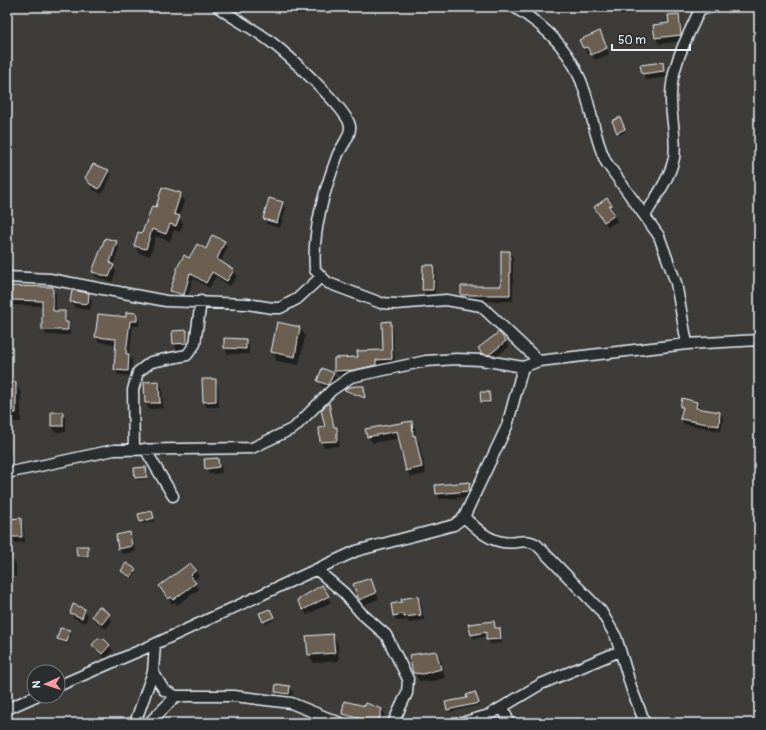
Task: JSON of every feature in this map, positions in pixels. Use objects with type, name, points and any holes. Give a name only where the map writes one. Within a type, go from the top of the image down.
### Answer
[{"type":"street","points":[[218,7],[271,42],[303,70],[344,114],[350,127],[347,138],[336,160],[319,219],[314,249],[315,270],[321,277],[328,283],[381,303],[396,304],[446,300],[482,306],[538,361]]},
{"type":"street","points":[[514,7],[531,17],[554,36],[568,54],[586,95],[593,129],[602,156],[659,236],[676,283],[687,344]]},
{"type":"street","points":[[645,216],[666,178],[674,159],[675,144],[671,98],[672,80],[690,28],[701,8],[714,7]]},
{"type":"street","points":[[7,277],[50,279],[166,300],[201,301],[280,308],[297,299],[321,277]]},
{"type":"street","points":[[134,449],[133,390],[138,372],[151,362],[187,356],[195,344],[201,301]]},
{"type":"street","points":[[7,473],[114,450],[202,450],[252,448],[294,428],[332,390],[351,377],[426,362],[457,359],[481,360],[523,367],[538,361],[687,344],[759,340]]},
{"type":"street","points":[[66,683],[155,644],[356,551],[454,526],[464,517],[507,426],[523,367]]},
{"type":"street","points":[[145,449],[173,496]]},
{"type":"street","points":[[464,517],[488,538],[505,543],[531,541],[537,544],[601,611],[616,637],[632,690],[645,723]]},
{"type":"street","points":[[317,570],[344,593],[386,635],[408,679],[407,694],[393,723]]},
{"type":"street","points":[[135,723],[153,672],[155,644]]},
{"type":"street","points":[[461,723],[489,715],[541,684],[620,651]]},
{"type":"street","points":[[153,672],[164,690],[176,696],[234,696],[291,703],[340,723]]},
{"type":"street","points":[[149,723],[176,696]]},
{"type":"street","points":[[7,708],[26,700]]},
{"type":"street","points":[[503,707],[509,723]]},
{"type":"building","points":[[679,14],[681,35],[655,38],[653,25],[669,23],[668,15]]},
{"type":"building","points":[[600,31],[607,48],[591,55],[587,47],[583,48],[579,40]]},
{"type":"building","points":[[663,62],[664,71],[642,74],[640,65]]},
{"type":"building","points":[[620,117],[625,129],[617,133],[612,121]]},
{"type":"building","points":[[93,164],[109,170],[99,189],[90,184],[85,178]]},
{"type":"building","points":[[162,187],[181,193],[174,214],[180,216],[176,226],[170,224],[166,234],[152,229],[146,249],[134,246],[138,232],[142,233],[152,206],[156,207]]},
{"type":"building","points":[[269,198],[283,202],[277,223],[263,219]]},
{"type":"building","points":[[607,198],[612,205],[609,206],[615,215],[604,222],[594,207]]},
{"type":"building","points":[[212,235],[225,241],[217,259],[234,270],[227,281],[212,272],[206,283],[190,273],[184,295],[170,291],[178,266],[184,255],[189,258],[197,244],[206,249]]},
{"type":"building","points":[[105,238],[117,241],[110,263],[114,265],[109,277],[92,272]]},
{"type":"building","points":[[501,251],[510,251],[510,295],[461,295],[461,286],[501,286]]},
{"type":"building","points":[[423,265],[434,265],[433,290],[422,290]]},
{"type":"building","points":[[7,286],[53,287],[53,311],[65,311],[65,322],[68,322],[68,330],[42,330],[42,301],[12,300],[12,295],[7,295]]},
{"type":"building","points":[[72,290],[89,293],[88,304],[70,302]]},
{"type":"building","points":[[126,312],[137,313],[137,321],[130,321],[126,354],[129,354],[128,371],[114,370],[116,339],[95,337],[98,314],[126,317]]},
{"type":"building","points":[[391,321],[392,359],[376,360],[376,365],[354,370],[334,371],[334,358],[358,357],[357,351],[383,350],[382,322]]},
{"type":"building","points":[[277,322],[300,327],[295,357],[271,352]]},
{"type":"building","points":[[187,330],[187,343],[173,344],[172,331]]},
{"type":"building","points":[[499,332],[506,341],[489,355],[482,354],[478,348]]},
{"type":"building","points":[[224,338],[246,339],[246,349],[224,348]]},
{"type":"building","points":[[322,368],[334,373],[328,385],[317,381]]},
{"type":"building","points":[[202,379],[216,379],[216,401],[203,402]]},
{"type":"building","points":[[159,381],[160,403],[145,403],[144,382]]},
{"type":"building","points":[[7,382],[16,382],[16,413],[7,413]]},
{"type":"building","points":[[364,386],[365,398],[344,390],[349,387]]},
{"type":"building","points":[[480,392],[489,392],[490,402],[481,402]]},
{"type":"building","points":[[682,398],[697,402],[696,408],[720,412],[719,426],[680,419],[683,407],[680,407]]},
{"type":"building","points":[[329,403],[334,427],[337,427],[337,441],[320,442],[319,428],[325,427],[321,410]]},
{"type":"building","points":[[51,412],[63,412],[63,426],[51,426]]},
{"type":"building","points":[[412,421],[413,436],[415,435],[422,467],[406,471],[397,431],[367,437],[365,429]]},
{"type":"building","points":[[218,458],[219,467],[205,469],[204,459]]},
{"type":"building","points":[[146,467],[147,477],[135,478],[134,468]]},
{"type":"building","points":[[470,482],[469,491],[436,494],[435,485]]},
{"type":"building","points":[[152,511],[154,518],[140,522],[138,514]]},
{"type":"building","points":[[21,518],[22,537],[11,537],[9,519]]},
{"type":"building","points":[[130,532],[132,546],[118,549],[116,535]]},
{"type":"building","points":[[76,546],[88,546],[88,556],[77,556]]},
{"type":"building","points":[[126,563],[136,569],[131,577],[121,571]]},
{"type":"building","points":[[190,563],[196,570],[190,576],[196,583],[173,600],[171,597],[168,599],[159,586]]},
{"type":"building","points":[[371,578],[376,593],[359,600],[353,584]]},
{"type":"building","points":[[322,585],[329,596],[303,610],[297,600]]},
{"type":"building","points":[[418,596],[421,615],[404,617],[404,614],[393,616],[391,604],[402,602],[401,599]]},
{"type":"building","points":[[73,604],[85,609],[82,618],[70,613]]},
{"type":"building","points":[[99,606],[110,614],[102,624],[92,616]]},
{"type":"building","points":[[270,609],[274,617],[263,622],[259,613]]},
{"type":"building","points":[[494,621],[495,628],[500,628],[501,639],[486,640],[486,632],[471,635],[468,624]]},
{"type":"building","points":[[60,628],[70,630],[67,642],[57,639]]},
{"type":"building","points":[[333,634],[335,653],[308,655],[306,636]]},
{"type":"building","points":[[98,638],[104,639],[110,645],[102,654],[92,645]]},
{"type":"building","points":[[436,651],[441,669],[423,674],[413,673],[409,655]]},
{"type":"building","points":[[276,684],[290,686],[289,694],[275,692]]},
{"type":"building","points":[[475,692],[479,703],[447,710],[445,702],[467,698],[466,695]]},
{"type":"building","points":[[344,701],[365,706],[366,703],[382,709],[378,723],[342,714]]}]
